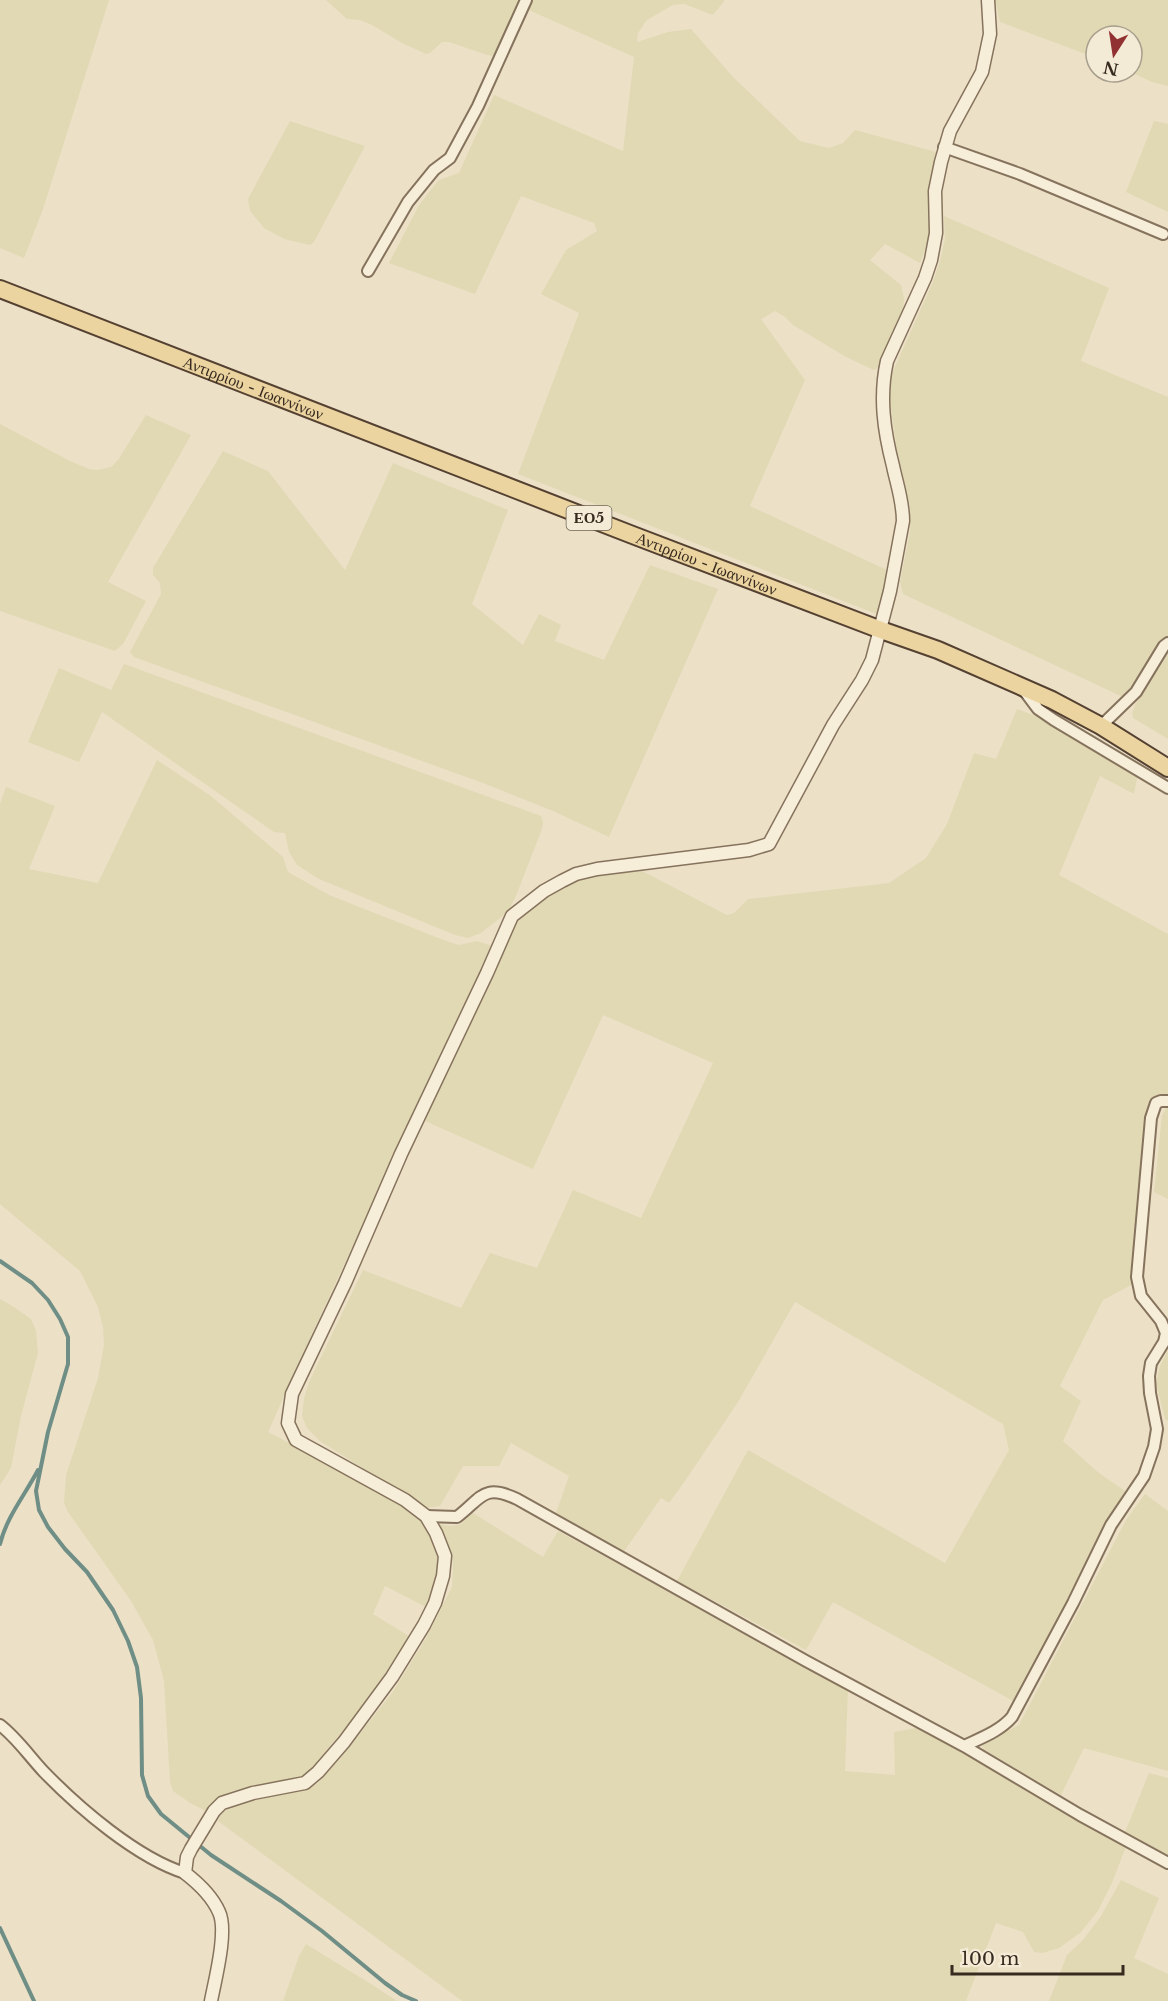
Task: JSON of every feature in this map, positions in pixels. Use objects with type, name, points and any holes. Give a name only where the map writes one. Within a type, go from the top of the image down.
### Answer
[{"type":"main road","name":"Αντιρρίου - Ιωαννίνων","points":[[0,289],[881,630],[938,650],[1019,685],[1101,726],[1168,768]]},
{"type":"street","points":[[368,271],[408,202],[434,171],[450,158],[478,106],[526,0]]},
{"type":"street","points":[[185,1873],[187,1857],[191,1849],[214,1811],[222,1803],[253,1793],[301,1785],[311,1780],[344,1742],[392,1677],[432,1610],[444,1570],[445,1553],[426,1516],[379,1485],[300,1444],[292,1435],[288,1423],[292,1394],[512,916],[544,891],[576,874],[597,869],[749,850],[769,844],[833,725],[867,670],[881,630],[903,521],[901,492],[887,443],[882,384],[887,361],[931,260],[936,233],[935,191],[944,147],[950,131],[982,72],[990,34],[988,0]]},
{"type":"street","points":[[944,147],[1020,174],[1163,234]]},
{"type":"street","points":[[1101,726],[1136,692],[1168,643]]},
{"type":"street","points":[[1019,685],[1038,709],[1168,788]]},
{"type":"street","points":[[964,1746],[993,1732],[1012,1717],[1073,1603],[1111,1525],[1144,1476],[1151,1458],[1157,1429],[1149,1394],[1149,1376],[1151,1363],[1164,1342],[1166,1333],[1161,1321],[1141,1296],[1137,1277],[1151,1118],[1156,1104],[1168,1101]]},
{"type":"street","points":[[426,1516],[454,1518],[486,1494],[503,1492],[964,1746],[1080,1815],[1168,1863]]},
{"type":"street","points":[[0,1725],[15,1738],[54,1782],[111,1830],[138,1851],[169,1868],[185,1873],[212,1899],[222,1922],[221,1944],[211,2001]]},
{"type":"shaded area","points":[[0,0],[109,0],[43,209],[24,258],[0,248]]},
{"type":"shaded area","points":[[326,0],[725,0],[713,15],[684,4],[673,5],[647,20],[638,33],[637,42],[668,32],[691,29],[733,77],[800,141],[829,148],[843,143],[855,130],[940,153],[932,231],[920,263],[885,244],[870,260],[901,285],[904,299],[903,312],[881,366],[874,370],[846,357],[793,325],[775,311],[761,319],[805,380],[750,506],[889,571],[879,615],[518,474],[579,313],[541,294],[566,250],[597,231],[594,223],[521,196],[475,294],[389,263],[418,207],[429,192],[439,180],[459,173],[494,95],[623,151],[634,57],[522,7],[500,51],[495,56],[449,42],[442,42],[426,54],[372,25],[360,20],[347,19]]},
{"type":"shaded area","points":[[995,0],[1168,0],[1168,86],[1144,78],[1144,24],[1084,24],[1084,54],[1000,22]]},
{"type":"shaded area","points":[[290,121],[365,146],[314,242],[310,245],[284,239],[264,228],[250,211],[248,199]]},
{"type":"shaded area","points":[[1154,121],[1168,124],[1168,212],[1126,192]]},
{"type":"shaded area","points":[[944,216],[1109,288],[1081,361],[1168,397],[1168,637],[1161,642],[1144,673],[1125,698],[903,594],[900,582],[910,532],[910,508],[896,445],[889,384],[940,261],[945,239]]},
{"type":"shaded area","points":[[146,415],[191,435],[108,582],[146,601],[123,644],[115,651],[0,611],[0,424],[72,462],[97,470],[111,467],[118,460]]},
{"type":"shaded area","points":[[223,451],[268,471],[345,570],[393,463],[508,510],[472,604],[523,645],[539,614],[561,625],[555,641],[604,660],[650,565],[718,589],[609,837],[553,811],[483,783],[134,657],[130,652],[161,594],[160,583],[153,575],[153,568]]},
{"type":"shaded area","points":[[1168,654],[1168,739],[1133,718],[1132,714],[1135,705]]},
{"type":"shaded area","points":[[124,664],[541,816],[542,829],[508,912],[481,933],[468,938],[455,935],[319,879],[297,865],[289,852],[285,833],[274,832],[102,712],[79,762],[28,742],[59,668],[111,690]]},
{"type":"shaded area","points":[[1017,709],[1036,716],[1138,774],[1134,794],[1100,776],[1059,875],[1168,934],[1168,1098],[1147,1118],[1133,1284],[1103,1300],[1060,1386],[1081,1401],[1063,1441],[1099,1473],[1128,1493],[1015,1702],[833,1602],[806,1650],[677,1581],[748,1450],[945,1563],[1009,1450],[1003,1424],[795,1302],[738,1402],[685,1481],[669,1503],[661,1498],[623,1553],[556,1513],[569,1476],[511,1443],[499,1466],[463,1466],[440,1506],[426,1508],[320,1441],[307,1428],[302,1416],[304,1398],[309,1382],[363,1270],[461,1308],[490,1253],[537,1268],[573,1190],[641,1218],[713,1063],[603,1015],[533,1169],[425,1121],[517,920],[538,902],[568,883],[593,875],[642,871],[727,915],[734,913],[748,899],[889,883],[926,858],[947,824],[974,753],[996,759]]},
{"type":"shaded area","points":[[157,760],[211,796],[283,857],[288,872],[329,895],[446,941],[459,945],[477,941],[492,946],[268,1432],[412,1510],[425,1522],[435,1541],[440,1559],[439,1575],[428,1608],[385,1586],[373,1614],[412,1638],[377,1691],[308,1772],[298,1780],[285,1784],[233,1791],[216,1799],[208,1812],[173,1791],[170,1782],[164,1681],[153,1640],[131,1601],[64,1503],[66,1475],[98,1378],[104,1345],[98,1307],[80,1271],[0,1204],[0,804],[6,787],[55,806],[29,869],[98,883]]},
{"type":"shaded area","points":[[1167,1107],[1168,1199],[1154,1192],[1162,1115]]},
{"type":"shaded area","points":[[0,1299],[31,1319],[36,1331],[38,1353],[21,1416],[11,1468],[0,1485]]},
{"type":"shaded area","points":[[1168,1350],[1168,1421],[1165,1419],[1156,1384],[1160,1366]]},
{"type":"shaded area","points":[[1145,1494],[1168,1511],[1168,1771],[1084,1748],[1061,1795],[983,1749],[982,1744],[1019,1725],[1126,1520]]},
{"type":"shaded area","points":[[473,1513],[543,1557],[558,1531],[848,1690],[845,1771],[895,1775],[894,1732],[921,1727],[1127,1844],[1098,1911],[1080,1933],[1059,1948],[1043,1953],[1034,1952],[1023,1932],[996,1923],[966,2001],[462,2001],[218,1821],[221,1814],[237,1803],[317,1784],[339,1760],[392,1693],[425,1640],[452,1587],[452,1553],[438,1524],[451,1526],[461,1524]]},
{"type":"shaded area","points":[[1149,1773],[1168,1778],[1168,1856],[1125,1832]]},
{"type":"shaded area","points":[[1121,1880],[1159,1898],[1134,1958],[1168,1974],[1168,2001],[1049,2001],[1067,1955],[1083,1940],[1101,1916]]},
{"type":"shaded area","points":[[306,1944],[397,2001],[283,2001],[299,1956]]},
{"type":"waterway","points":[[0,1261],[32,1283],[48,1300],[68,1337],[68,1364],[48,1432],[36,1491],[39,1510],[48,1527],[87,1572],[113,1610],[128,1641],[137,1667],[141,1698],[142,1775],[148,1796],[161,1814],[211,1855],[322,1931],[385,1983],[402,1995],[416,2001]]},
{"type":"waterway","points":[[0,1544],[12,1515],[38,1470]]},
{"type":"waterway","points":[[0,1928],[34,2001]]}]
